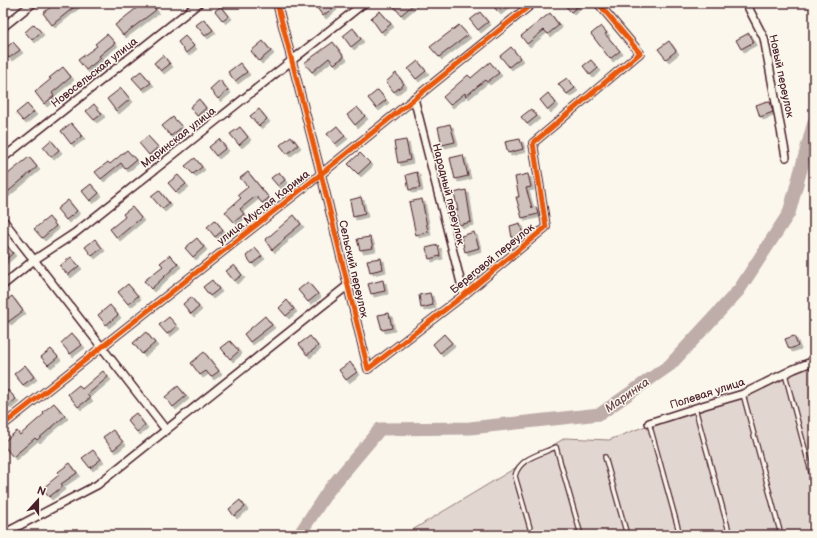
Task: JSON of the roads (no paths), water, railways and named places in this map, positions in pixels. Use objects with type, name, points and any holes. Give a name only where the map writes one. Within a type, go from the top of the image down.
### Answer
[{"type":"street","points":[[3,27],[33,3]]},
{"type":"street","name":"Новосельская улица","points":[[3,158],[199,3]]},
{"type":"street","name":"Сельский переулок","points":[[277,3],[321,174],[368,369]]},
{"type":"street","name":"Маринская улица","points":[[3,285],[34,260],[75,233],[364,3]]},
{"type":"street","name":"улица Мустая Карима","points":[[3,425],[321,174],[533,3]]},
{"type":"street","name":"Береговой переулок","points":[[368,369],[464,294],[546,227],[533,143],[640,53],[598,3]]},
{"type":"street","name":"Новый переулок","points":[[746,3],[764,38],[786,157]]},
{"type":"street","name":"Народный переулок","points":[[414,98],[464,294]]},
{"type":"street","points":[[3,220],[166,430]]},
{"type":"street","name":"Сельский переулок","points":[[3,534],[97,485],[347,286]]},
{"type":"street","name":"Полевая улица","points":[[650,423],[743,394],[814,361]]},
{"type":"lane","points":[[785,374],[814,483]]},
{"type":"lane","points":[[743,394],[781,535]]},
{"type":"lane","points":[[695,408],[730,535]]},
{"type":"lane","points":[[650,423],[680,535]]},
{"type":"lane","points":[[532,535],[515,476],[516,472],[522,463],[556,447],[581,535]]},
{"type":"lane","points":[[605,457],[627,535]]},
{"type":"waterway","name":"Маринка","points":[[299,535],[328,491],[380,429],[470,428],[600,414],[670,365],[739,290],[789,213],[814,122]]}]
